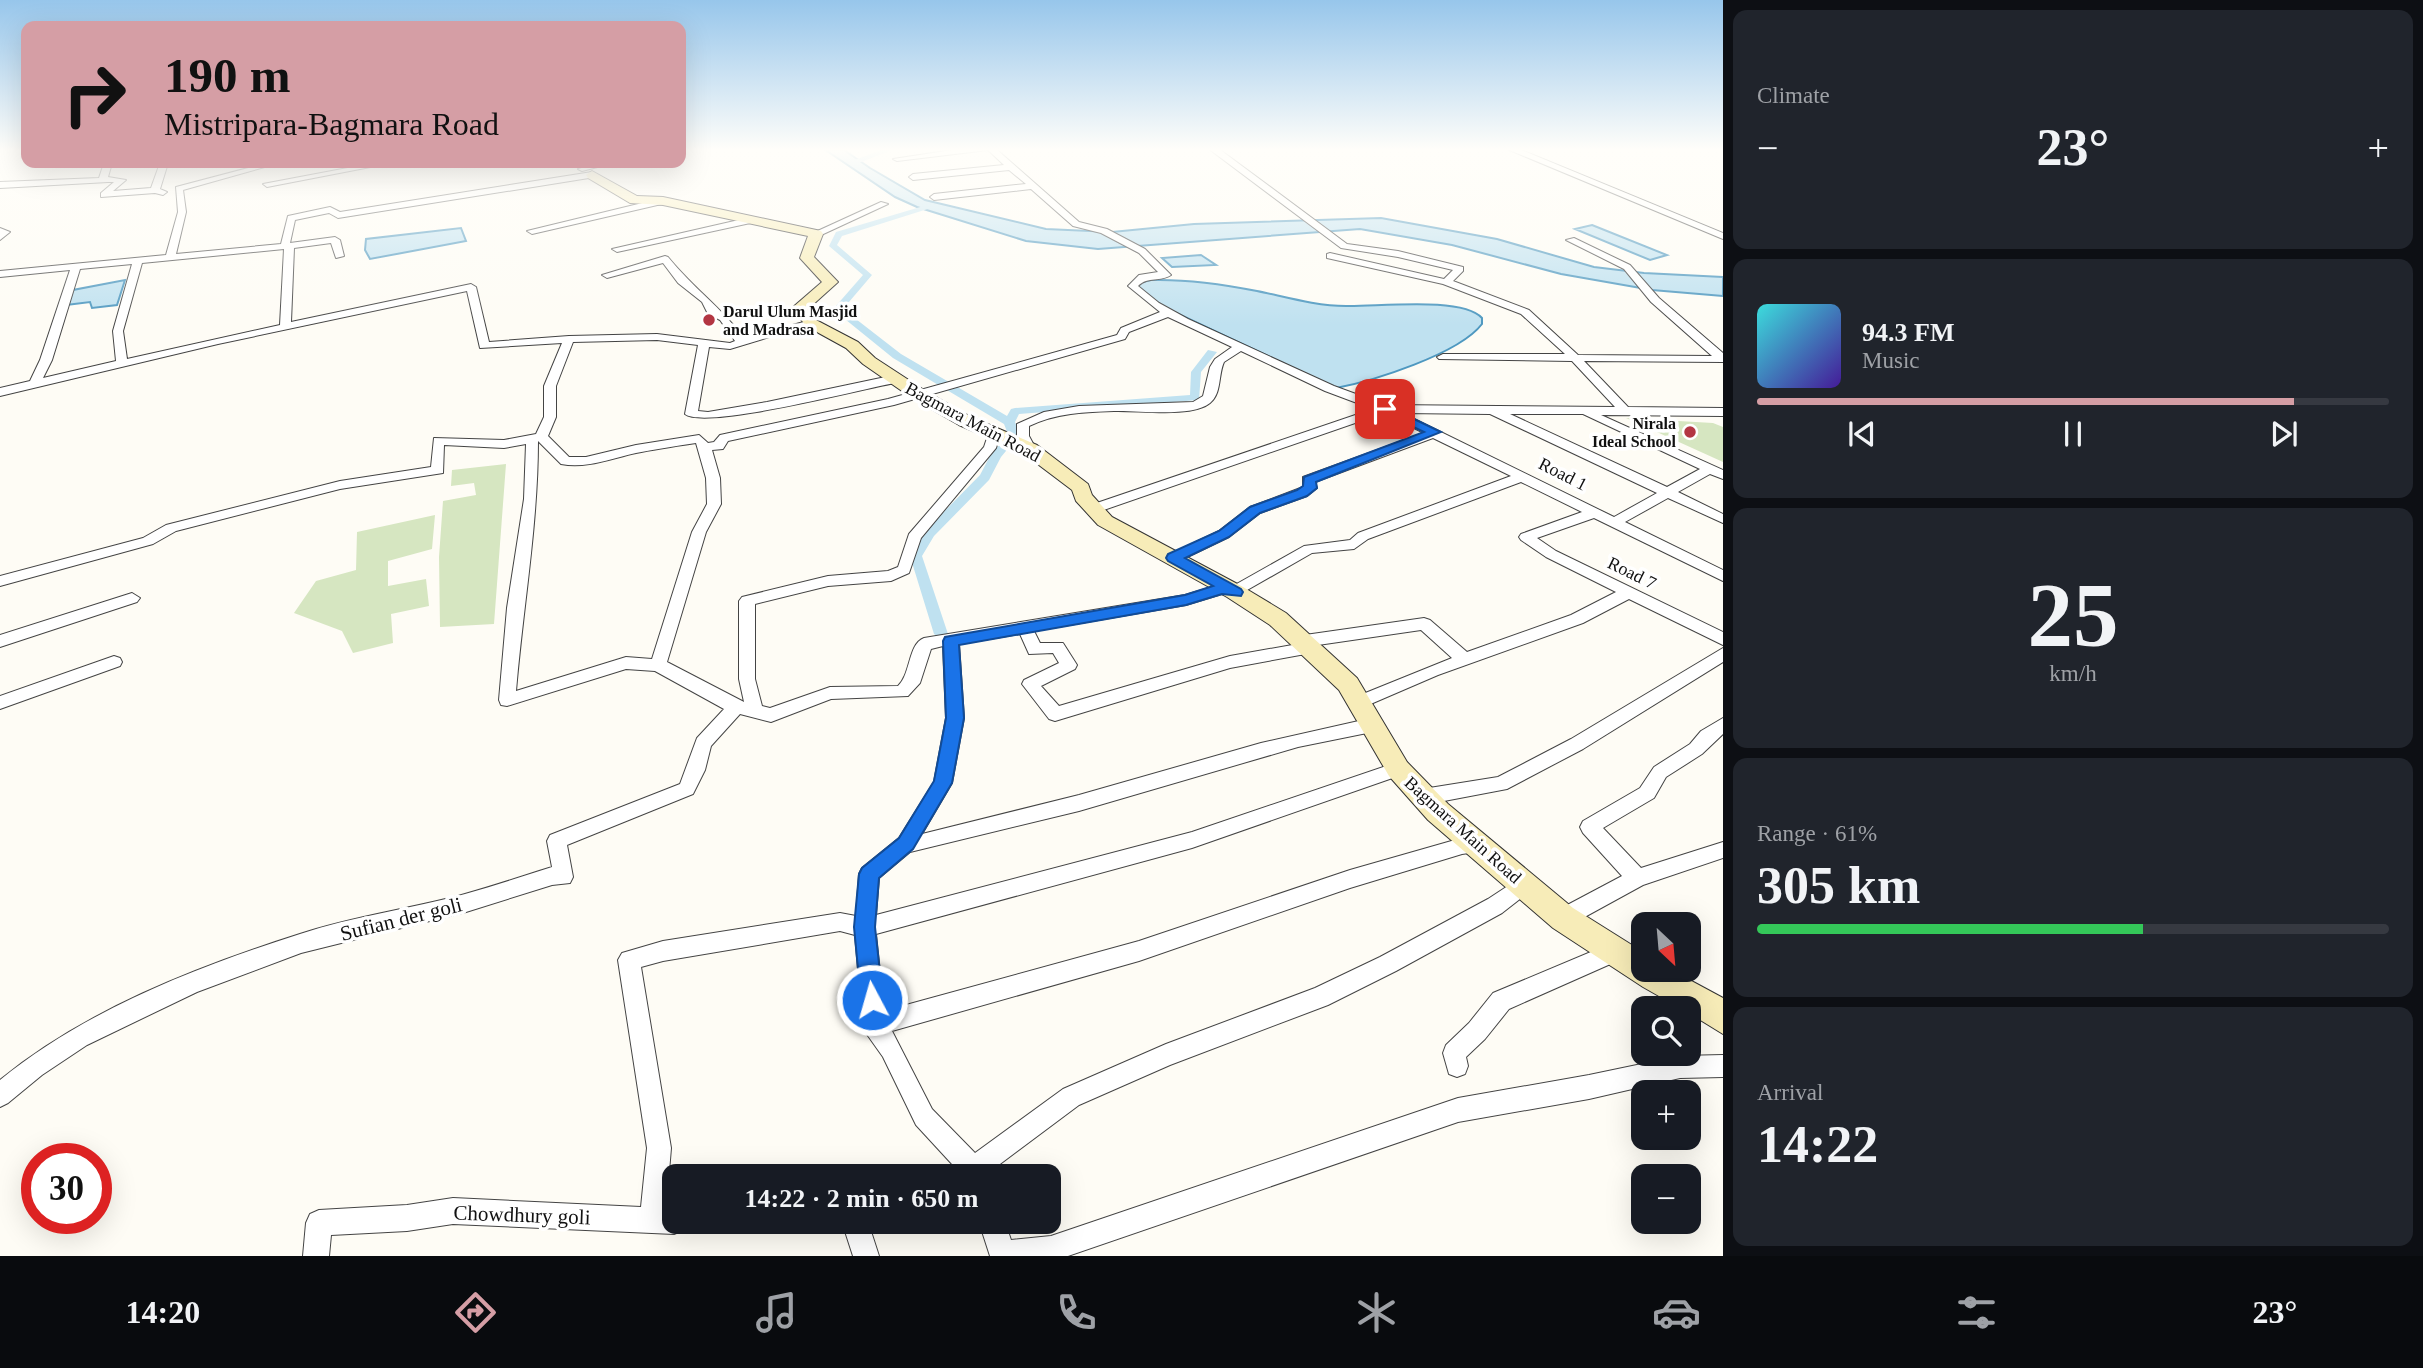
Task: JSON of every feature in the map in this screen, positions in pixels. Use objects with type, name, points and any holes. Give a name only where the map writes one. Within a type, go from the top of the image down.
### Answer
[{"type":"street","points":[[170,258],[181,208]]},
{"type":"street","points":[[285,327],[290,218],[330,210],[338,215],[381,208]]},
{"type":"street","points":[[532,231],[634,208]]},
{"type":"street","points":[[694,208],[816,234],[876,208]]},
{"type":"street","points":[[1057,208],[1076,224],[1104,231],[1136,248],[1166,275],[1140,278],[1133,286],[1142,296],[1347,397],[1385,409],[1723,412]]},
{"type":"street","points":[[1293,208],[1347,247],[1398,254],[1459,269],[1446,282]]},
{"type":"street","points":[[1654,208],[1723,236]]},
{"type":"street","points":[[617,249],[752,220]]},
{"type":"street","points":[[0,231],[5,232],[0,237]]},
{"type":"street","points":[[0,392],[471,287],[484,346],[569,338],[657,337],[730,346],[811,323],[800,309],[831,282],[807,258],[816,234]]},
{"type":"street","points":[[0,274],[335,240],[339,256]]},
{"type":"street","points":[[1571,240],[1631,270],[1646,290],[1723,359]]},
{"type":"street","points":[[1331,256],[1446,282],[1525,312],[1625,411]]},
{"type":"street","points":[[607,275],[665,259],[682,281],[706,300],[712,312],[724,318],[743,343]]},
{"type":"street","points":[[122,363],[118,331],[138,261]]},
{"type":"street","points":[[35,383],[46,359],[76,266]]},
{"type":"street","points":[[705,447],[718,446],[724,438],[848,412],[1121,337],[1125,330],[1171,312]]},
{"type":"street","name":"Bagmara Main Road","points":[[811,323],[852,345],[869,362],[895,379],[925,391],[965,421],[1012,440],[1081,488],[1083,497],[1105,521],[1236,592],[1278,619],[1348,684],[1398,769],[1423,797],[1563,918],[1631,960]]},
{"type":"street","points":[[569,338],[550,386],[550,417],[536,438],[531,499],[515,608],[507,700],[626,663],[658,665],[746,710],[771,716],[830,693],[902,692],[912,683],[924,644],[1186,600],[1222,589],[1236,592],[1309,549],[1354,544],[1363,536],[1524,476]]},
{"type":"street","points":[[704,342],[691,414],[708,416],[767,406],[895,379]]},
{"type":"street","points":[[746,710],[747,601],[828,581],[891,576],[904,570],[914,537],[990,448],[1023,436],[1023,424],[1033,418],[1110,409],[1185,408],[1200,404],[1209,399],[1213,391],[1212,379],[1219,360],[1241,347]]},
{"type":"street","points":[[1443,357],[1723,359]]},
{"type":"street","points":[[1488,408],[1723,519]]},
{"type":"street","points":[[1093,509],[1385,409]]},
{"type":"street","name":"Road 1","points":[[1385,409],[1723,576]]},
{"type":"street","points":[[1581,410],[1716,472]]},
{"type":"street","points":[[1174,558],[1224,534],[1255,510],[1302,493],[1310,488],[1308,480],[1435,432]]},
{"type":"street","points":[[0,581],[148,541],[171,528],[340,485],[438,470],[438,441],[504,444],[536,438],[566,461],[586,461],[636,449],[699,439],[705,447],[713,478],[714,504],[699,532],[658,665]]},
{"type":"street","points":[[1615,522],[1667,491],[1716,472]]},
{"type":"street","name":"Road 7","points":[[1596,512],[1526,537],[1551,554],[1723,639]]},
{"type":"street","points":[[1359,703],[1464,659],[1577,619],[1627,593]]},
{"type":"street","points":[[0,641],[132,598]]},
{"type":"street","points":[[1025,628],[1035,650],[1057,647],[1069,664],[1030,684],[1055,714],[1230,662],[1308,644],[1424,624],[1464,659]]},
{"type":"street","points":[[951,641],[955,718],[943,783],[906,844],[869,874],[864,927],[874,1025],[891,1049],[924,1117],[964,1164]]},
{"type":"street","points":[[1423,797],[1501,784],[1577,744],[1723,654]]},
{"type":"street","points":[[0,703],[114,662]]},
{"type":"street","name":"Sufian der goli","points":[[0,1095],[34,1067],[79,1037],[191,984],[301,943],[466,903],[552,876],[563,877],[557,841],[687,789],[696,770],[703,743],[746,710]]},
{"type":"street","points":[[906,844],[1079,803],[1241,755],[1335,731],[1372,725]]},
{"type":"street","points":[[1637,878],[1590,827],[1647,793],[1660,772],[1696,749],[1707,736],[1723,725]]},
{"type":"street","points":[[662,1203],[659,1148],[629,960],[663,951],[840,922],[864,927],[1192,840],[1398,769]]},
{"type":"street","points":[[874,1025],[1139,951],[1350,879],[1462,846],[1476,845]]},
{"type":"street","points":[[1563,918],[1637,878],[1723,850]]},
{"type":"street","points":[[984,1164],[1071,1097],[1166,1055],[1320,997],[1388,964],[1483,912],[1523,884]]},
{"type":"street","points":[[1457,1066],[1454,1053],[1477,1031],[1501,1001],[1617,951]]},
{"type":"street","name":"Bagmara Main Road","points":[[1666,982],[1723,1018]]},
{"type":"street","points":[[996,1234],[1003,1255],[1051,1249],[1458,1110],[1589,1087],[1680,1067],[1723,1066]]},
{"type":"street","name":"Chowdhury goli","points":[[316,1256],[319,1223],[407,1218],[453,1211],[662,1221]]},
{"type":"street","points":[[859,1234],[866,1256]]},
{"type":"green space","points":[[1626,418],[1713,423],[1723,427],[1723,462]]},
{"type":"green space","points":[[506,464],[494,624],[440,627],[439,557],[443,501],[476,495],[474,483],[451,486],[452,470]]},
{"type":"green space","points":[[435,515],[432,549],[388,561],[388,586],[426,579],[429,606],[391,614],[393,643],[353,653],[342,631],[294,613],[316,581],[356,570],[357,532]]},
{"type":"water","points":[[919,208],[957,208],[1046,229],[1112,232],[1194,224],[1381,218],[1497,239],[1594,267],[1644,273],[1723,277],[1723,296],[1652,290],[1561,274],[1452,245],[1360,229],[1098,249],[1026,241]]},
{"type":"water","points":[[1592,225],[1667,255],[1650,260],[1575,229]]},
{"type":"water","points":[[461,228],[466,241],[370,259],[365,250],[366,239]]},
{"type":"water","points":[[1201,255],[1216,265],[1172,267],[1162,258]]},
{"type":"water","points":[[125,280],[117,305],[92,308],[90,302],[66,305],[73,290]]},
{"type":"water","points":[[1151,280],[1217,284],[1335,306],[1418,304],[1457,307],[1472,311],[1482,318],[1482,324],[1455,346],[1435,356],[1392,373],[1336,388],[1157,304],[1137,287],[1138,283]]},
{"type":"waterway","points":[[928,208],[839,234],[833,246],[868,275],[838,309],[897,356],[1009,422]]},
{"type":"waterway","points":[[1009,422],[1015,411],[1195,398],[1196,372],[1212,352]]},
{"type":"waterway","points":[[941,634],[916,556],[929,534],[985,477],[996,456],[1014,434],[1009,422]]},
{"type":"place","name":"Darul Ulum Masjid and Madrasa","points":[[709,320]]},
{"type":"place","name":"Nirala Ideal School","points":[[1690,432]]},
{"type":"route","points":[[872,1000],[864,927],[869,874],[906,844],[943,783],[955,718],[951,641],[1186,600],[1222,589],[1236,592],[1174,558],[1224,534],[1268,503],[1302,493],[1310,488],[1308,480],[1435,432],[1385,409]]}]
